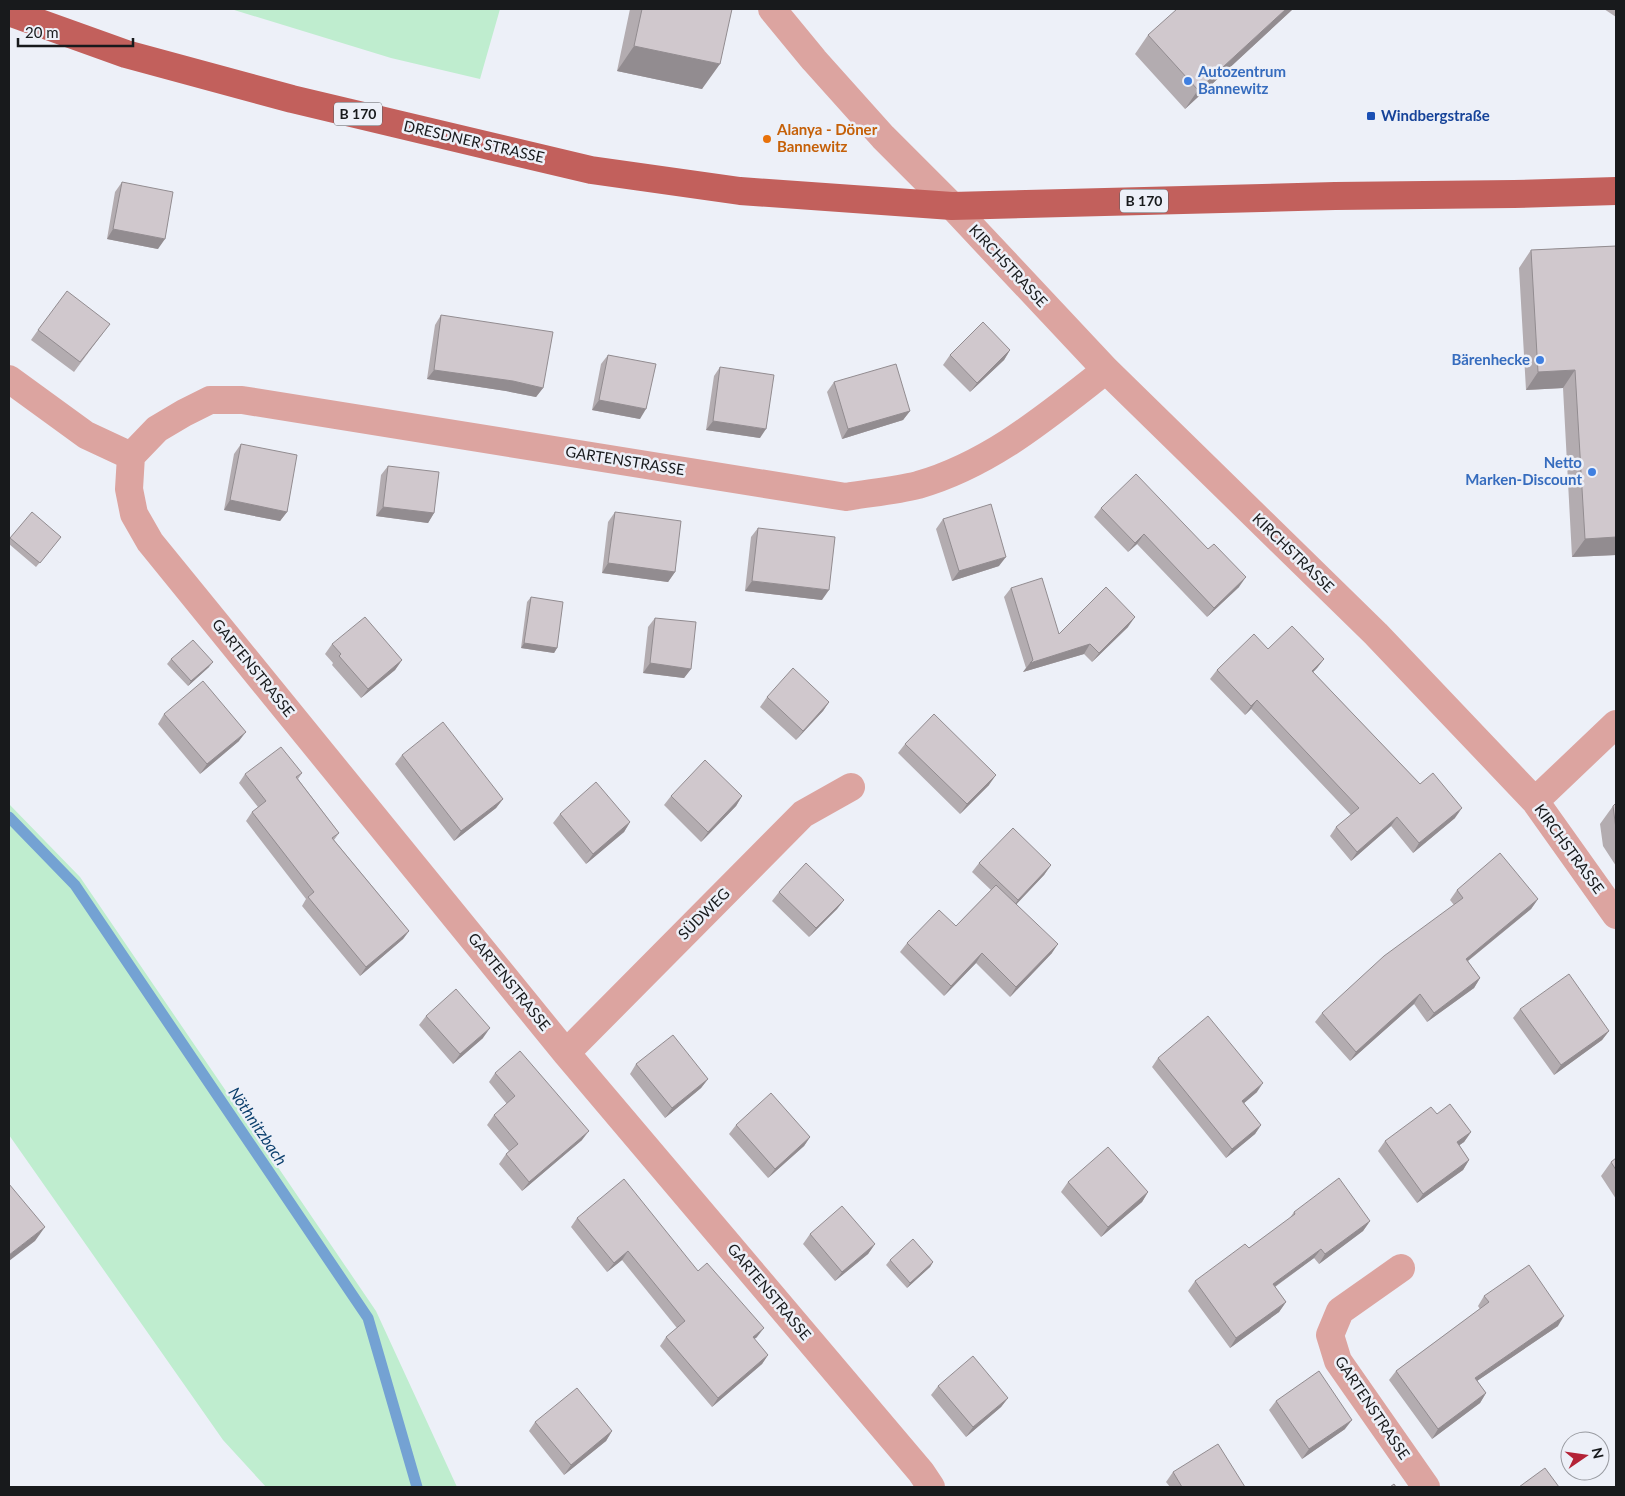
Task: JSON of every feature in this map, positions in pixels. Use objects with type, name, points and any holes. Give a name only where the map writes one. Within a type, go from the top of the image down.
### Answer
[{"type":"main road","name":"DRESDNER STRASSE","points":[[9,12],[126,54],[292,98],[592,170],[740,191],[952,206]]},
{"type":"main road","name":"B 170","points":[[952,206],[1616,191]]},
{"type":"street","points":[[772,9],[814,60],[883,137],[952,206]]},
{"type":"street","name":"KIRCHSTRASSE","points":[[952,206],[1106,370],[1376,634],[1535,801],[1616,915]]},
{"type":"street","name":"GARTENSTRASSE","points":[[931,1487],[914,1464],[566,1053],[150,542],[134,514],[129,489],[131,456],[157,430],[184,413],[210,400],[242,400],[846,497],[917,485],[971,465],[1031,429],[1106,370]]},
{"type":"street","points":[[9,379],[86,435],[131,456]]},
{"type":"street","points":[[1535,801],[1616,724]]},
{"type":"street","name":"SÜDWEG","points":[[566,1053],[803,814],[851,787]]},
{"type":"street","name":"GARTENSTRASSE","points":[[1402,1268],[1340,1311],[1330,1335],[1338,1361],[1426,1487]]},
{"type":"green space","points":[[231,9],[500,9],[480,79],[391,58]]},
{"type":"green space","points":[[9,804],[80,877],[376,1311],[457,1487],[266,1487],[223,1440],[9,1135]]},
{"type":"building","points":[[642,9],[732,9],[720,64],[634,46]]},
{"type":"building","name":"Autozentrum Bannewitz","points":[[1177,9],[1286,9],[1198,90],[1148,35]]},
{"type":"building","points":[[122,182],[173,192],[165,239],[113,229]]},
{"type":"building","name":"Netto Marken-Discount","points":[[1616,246],[1616,537],[1585,539],[1575,370],[1538,372],[1531,250]]},
{"type":"building","points":[[67,291],[110,324],[80,362],[38,330]]},
{"type":"building","points":[[441,315],[553,332],[543,388],[513,381],[434,370]]},
{"type":"building","points":[[983,322],[1010,350],[977,383],[950,355]]},
{"type":"building","points":[[608,355],[656,364],[646,409],[599,400]]},
{"type":"building","points":[[896,364],[910,411],[848,429],[834,382]]},
{"type":"building","points":[[720,367],[774,375],[766,429],[713,421]]},
{"type":"building","points":[[241,444],[297,455],[287,512],[230,500]]},
{"type":"building","points":[[388,466],[439,472],[434,513],[383,507]]},
{"type":"building","points":[[1136,474],[1208,549],[1214,544],[1246,577],[1214,608],[1144,534],[1135,543],[1101,508]]},
{"type":"building","points":[[991,504],[1006,557],[959,571],[943,519]]},
{"type":"building","points":[[32,512],[61,537],[40,563],[10,538]]},
{"type":"building","points":[[615,512],[681,521],[675,572],[608,563]]},
{"type":"building","points":[[758,528],[835,537],[829,590],[752,581]]},
{"type":"building","points":[[1042,578],[1059,634],[1106,587],[1135,617],[1099,653],[1090,644],[1030,663],[1033,660],[1011,588]]},
{"type":"building","points":[[531,597],[563,602],[557,648],[524,643]]},
{"type":"building","points":[[365,617],[402,660],[368,689],[339,656],[341,654],[332,644]]},
{"type":"building","points":[[655,618],[696,622],[691,669],[650,663]]},
{"type":"building","points":[[1292,626],[1324,659],[1312,671],[1420,784],[1433,773],[1462,808],[1419,843],[1397,817],[1357,852],[1336,827],[1359,808],[1257,700],[1251,706],[1217,670],[1254,634],[1268,649]]},
{"type":"building","points":[[193,640],[213,662],[191,681],[171,659]]},
{"type":"building","points":[[793,668],[829,702],[803,731],[767,697]]},
{"type":"building","points":[[203,681],[246,732],[207,764],[164,714]]},
{"type":"building","points":[[934,714],[996,775],[967,804],[905,744]]},
{"type":"building","points":[[443,722],[503,799],[461,831],[402,755]]},
{"type":"building","points":[[281,747],[302,773],[296,777],[339,833],[332,838],[409,931],[366,967],[308,897],[314,892],[252,812],[266,801],[245,774]]},
{"type":"building","points":[[705,760],[742,796],[708,832],[671,796]]},
{"type":"building","points":[[596,782],[630,822],[593,854],[560,814]]},
{"type":"building","points":[[1616,803],[1616,829],[1613,806]]},
{"type":"building","points":[[1013,828],[1051,865],[1018,900],[979,863]]},
{"type":"building","points":[[1500,853],[1538,899],[1466,959],[1480,978],[1434,1013],[1420,994],[1356,1052],[1322,1013],[1384,956],[1463,898],[1457,890]]},
{"type":"building","points":[[806,863],[844,900],[816,928],[779,892]]},
{"type":"building","points":[[996,885],[1058,944],[1016,987],[982,953],[951,986],[907,943],[939,910],[956,926]]},
{"type":"building","points":[[1569,974],[1609,1031],[1561,1065],[1520,1009]]},
{"type":"building","points":[[456,989],[490,1028],[460,1054],[426,1016]]},
{"type":"building","points":[[1208,1016],[1263,1083],[1242,1101],[1261,1125],[1232,1149],[1158,1058]]},
{"type":"building","points":[[673,1035],[708,1079],[672,1108],[636,1064]]},
{"type":"building","points":[[520,1051],[589,1131],[529,1182],[506,1154],[518,1144],[494,1115],[515,1096],[495,1073]]},
{"type":"building","points":[[771,1093],[810,1137],[775,1169],[736,1125]]},
{"type":"building","points":[[1450,1104],[1471,1132],[1457,1142],[1469,1160],[1423,1194],[1385,1141],[1431,1107],[1437,1114]]},
{"type":"building","points":[[1108,1147],[1148,1192],[1108,1227],[1068,1182]]},
{"type":"building","points":[[1616,1158],[1616,1170],[1611,1162]]},
{"type":"building","points":[[1339,1178],[1370,1221],[1325,1254],[1321,1249],[1273,1284],[1286,1302],[1236,1338],[1195,1281],[1245,1244],[1249,1248]]},
{"type":"building","points":[[624,1179],[698,1271],[707,1263],[764,1328],[753,1337],[768,1355],[718,1398],[666,1337],[685,1321],[628,1251],[614,1263],[577,1218]]},
{"type":"building","points":[[9,1184],[45,1227],[9,1255]]},
{"type":"building","points":[[842,1206],[875,1244],[842,1272],[810,1234]]},
{"type":"building","points":[[913,1239],[933,1262],[910,1283],[890,1260]]},
{"type":"building","points":[[1529,1265],[1564,1316],[1475,1378],[1486,1393],[1438,1429],[1396,1371],[1489,1302],[1484,1296]]},
{"type":"building","points":[[973,1356],[1008,1398],[973,1427],[938,1386]]},
{"type":"building","points":[[1319,1371],[1352,1420],[1309,1449],[1276,1401]]},
{"type":"building","points":[[577,1388],[612,1431],[571,1465],[535,1422]]},
{"type":"building","points":[[1218,1444],[1245,1487],[1182,1487],[1173,1472]]},
{"type":"building","points":[[1545,1468],[1559,1487],[1519,1487]]},
{"type":"waterway","name":"Nöthnitzbach","points":[[9,817],[75,885],[368,1318],[417,1487]]},
{"type":"place","name":"Autozentrum Bannewitz","points":[[1188,81]]},
{"type":"place","name":"Windbergstraße","points":[[1371,116]]},
{"type":"place","name":"Alanya - Döner Bannewitz","points":[[767,139]]},
{"type":"place","name":"Bärenhecke","points":[[1540,360]]},
{"type":"place","name":"Netto Marken-Discount","points":[[1592,472]]}]
